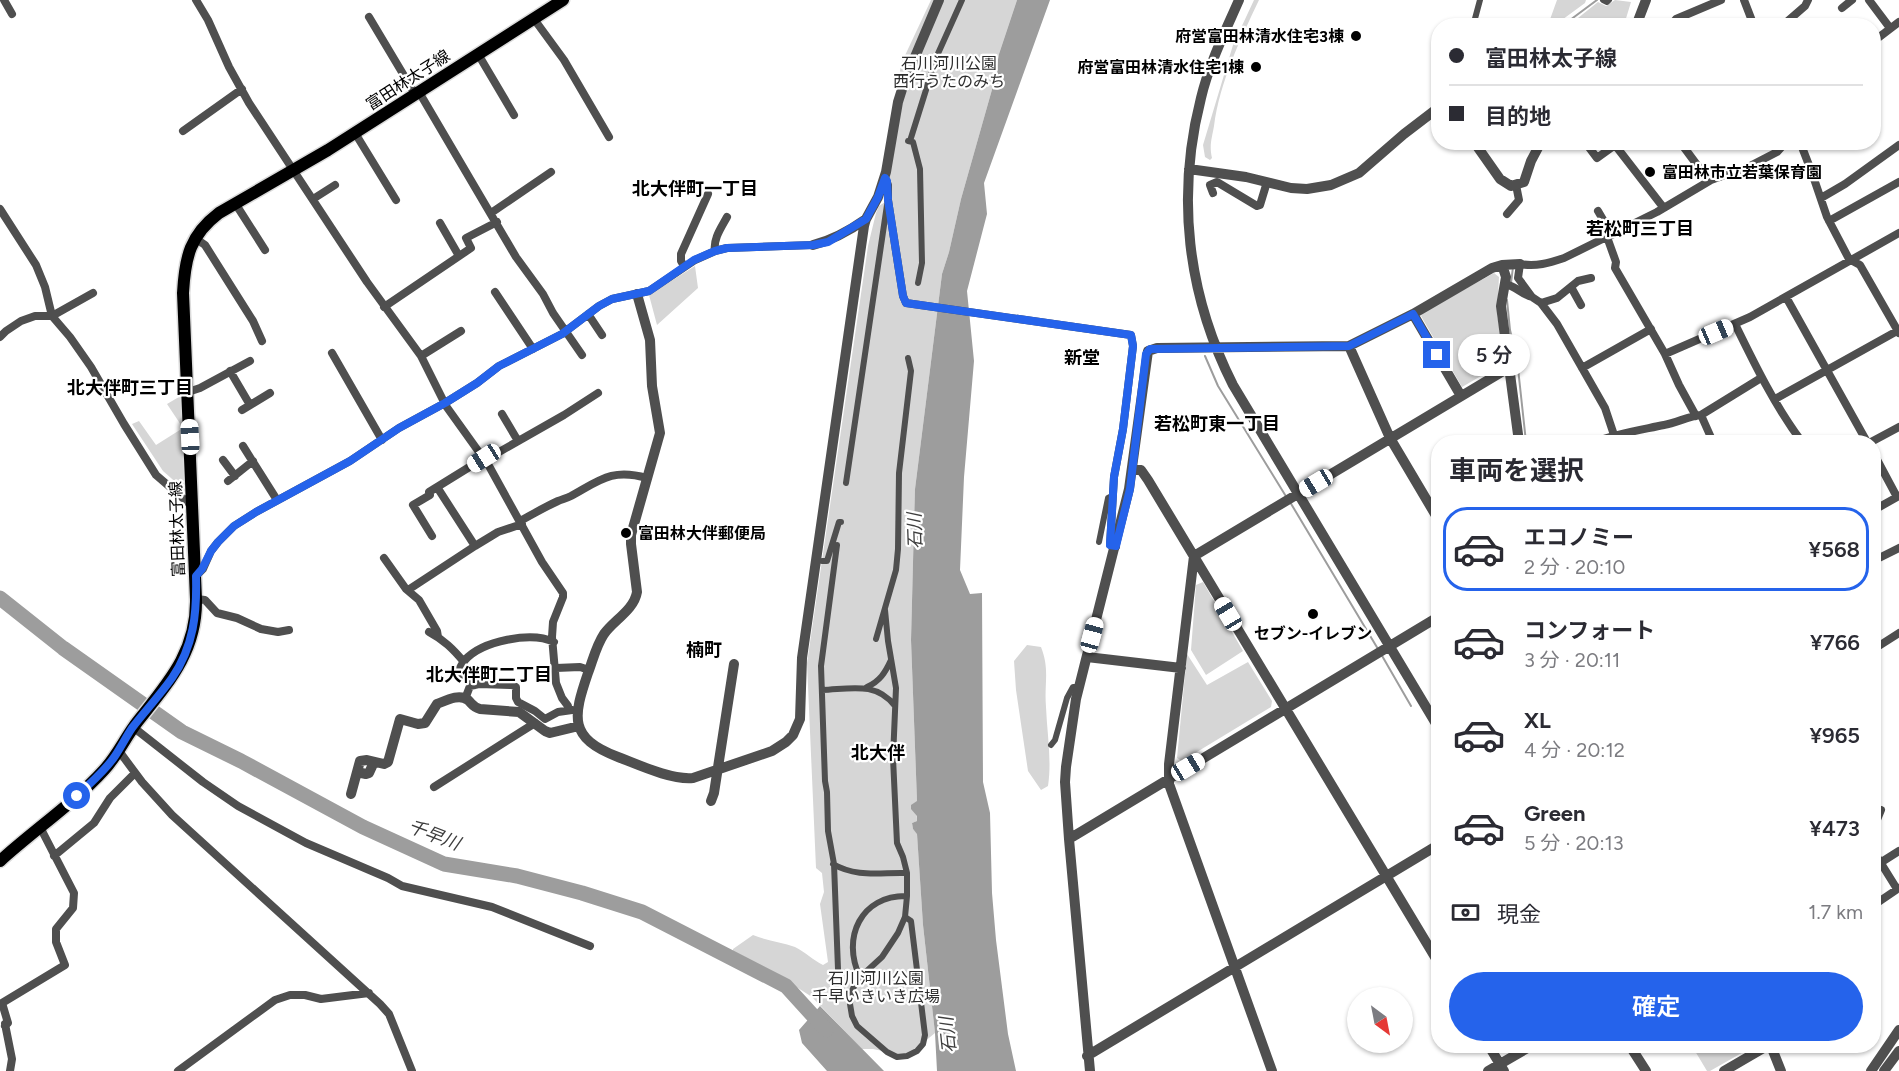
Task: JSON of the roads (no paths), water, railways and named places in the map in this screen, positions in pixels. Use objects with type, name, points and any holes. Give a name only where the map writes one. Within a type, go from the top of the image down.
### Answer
[{"type":"main road","name":"富田林太子線","points":[[0,861],[92,782],[110,763],[134,726],[174,676],[187,651],[194,626],[196,576],[184,282],[188,255],[195,238],[213,218],[235,203],[294,171],[563,0]]},
{"type":"street","points":[[196,0],[249,103],[384,307],[421,356],[445,403],[484,459],[562,593],[563,597],[553,622],[558,690],[572,710],[583,734],[596,747],[686,779],[779,748],[793,735],[800,719],[802,658],[866,219],[885,178],[898,102],[904,83],[939,0]]},
{"type":"street","points":[[918,283],[922,262],[920,169],[913,142],[909,141],[936,58],[962,0]]},
{"type":"street","points":[[1239,0],[1210,68],[1201,96],[1189,169],[1186,199],[1191,251],[1205,318],[1215,348],[1233,385],[1431,716]]},
{"type":"street","points":[[1475,18],[1480,0]]},
{"type":"street","points":[[1603,0],[1606,2],[1609,0]]},
{"type":"street","points":[[1639,18],[1646,0]]},
{"type":"street","points":[[1678,18],[1721,0]]},
{"type":"street","points":[[1744,0],[1751,18]]},
{"type":"street","points":[[1791,18],[1805,6],[1808,0]]},
{"type":"street","points":[[1842,8],[1852,0]]},
{"type":"street","points":[[1869,0],[1890,28]]},
{"type":"street","points":[[3,1],[12,14]]},
{"type":"street","points":[[369,17],[497,222],[516,258],[543,294],[582,355]]},
{"type":"street","points":[[534,19],[564,60],[609,137]]},
{"type":"street","points":[[1881,35],[1899,22]]},
{"type":"street","points":[[478,54],[514,115]]},
{"type":"street","points":[[183,131],[242,89]]},
{"type":"street","points":[[1189,169],[1237,175],[1291,188],[1307,189],[1331,185],[1359,173],[1431,114]]},
{"type":"street","points":[[355,133],[396,200]]},
{"type":"street","points":[[1821,198],[1845,184],[1899,145]]},
{"type":"street","points":[[1480,150],[1500,179],[1511,186],[1524,182],[1537,150]]},
{"type":"street","points":[[1592,150],[1597,158],[1609,150]]},
{"type":"street","points":[[1618,150],[1663,207]]},
{"type":"street","points":[[1686,150],[1709,181]]},
{"type":"street","points":[[1090,1071],[1069,839],[1066,767],[1079,687],[1130,489],[1148,351],[1157,348],[1349,346],[1413,314],[1492,268],[1502,265],[1532,266],[1549,263],[1610,236],[1709,181],[1750,166],[1779,150]]},
{"type":"street","points":[[1775,399],[1898,331],[1860,265],[1851,260],[1829,221],[1803,150]]},
{"type":"street","points":[[491,213],[551,172]]},
{"type":"street","points":[[885,178],[906,303],[1131,335],[1133,346],[1112,496],[1110,545],[1116,546]]},
{"type":"street","points":[[1213,194],[1210,185],[1217,182],[1257,206],[1260,205],[1267,182]]},
{"type":"street","points":[[1829,221],[1899,182]]},
{"type":"street","points":[[313,199],[335,185]]},
{"type":"street","points":[[1507,214],[1519,200],[1516,185]]},
{"type":"street","points":[[684,266],[681,254],[708,194]]},
{"type":"street","points":[[846,483],[888,200]]},
{"type":"street","points":[[235,203],[265,250]]},
{"type":"street","points":[[0,209],[36,265],[45,287],[52,316],[68,333],[91,367],[153,470],[160,479],[193,506]]},
{"type":"street","points":[[1598,211],[1610,236],[1616,262],[1615,268],[1665,354],[1679,386],[1709,435]]},
{"type":"street","points":[[715,251],[716,239],[726,218]]},
{"type":"street","points":[[196,576],[211,551],[234,526],[350,461],[399,428],[477,383],[499,366],[566,331],[612,299],[637,294],[656,286],[684,266],[715,251],[727,248],[813,245],[838,237],[866,219]]},
{"type":"street","points":[[384,307],[471,248],[466,238],[497,222]]},
{"type":"street","points":[[440,223],[459,256]]},
{"type":"street","points":[[1665,354],[1735,324],[1899,233]]},
{"type":"street","points":[[195,238],[205,245],[253,321],[262,341]]},
{"type":"street","points":[[1520,264],[1518,278],[1532,297]]},
{"type":"street","points":[[1502,265],[1508,285],[1501,306],[1510,367],[1516,435]]},
{"type":"street","points":[[1541,303],[1557,298],[1578,281],[1592,278]]},
{"type":"street","points":[[1508,285],[1541,303],[1557,324],[1605,408],[1614,435],[1664,425],[1698,415],[1761,378]]},
{"type":"street","points":[[1571,287],[1581,306]]},
{"type":"street","points":[[495,292],[532,349]]},
{"type":"street","points":[[0,337],[21,321],[35,316],[52,316],[93,293]]},
{"type":"street","points":[[572,710],[598,645],[603,636],[631,606],[637,592],[631,535],[660,433],[652,386],[650,340],[637,294]]},
{"type":"street","points":[[1786,297],[1865,435]]},
{"type":"street","points":[[588,314],[602,335]]},
{"type":"street","points":[[1413,314],[1461,396]]},
{"type":"street","points":[[1735,324],[1761,378],[1797,435]]},
{"type":"street","points":[[1582,368],[1651,329]]},
{"type":"street","points":[[421,356],[461,331]]},
{"type":"street","points":[[1349,346],[1390,438],[1431,507]]},
{"type":"street","points":[[332,353],[382,440]]},
{"type":"street","points":[[876,639],[896,570],[899,473],[911,371],[908,358]]},
{"type":"street","points":[[188,392],[250,361]]},
{"type":"street","points":[[1194,557],[1510,367]]},
{"type":"street","points":[[230,371],[246,407],[270,393]]},
{"type":"street","points":[[432,536],[413,505],[430,495],[429,492],[437,487],[598,393]]},
{"type":"street","points":[[502,414],[518,441]]},
{"type":"street","points":[[1881,436],[1899,427]]},
{"type":"street","points":[[243,446],[277,500]]},
{"type":"street","points":[[223,460],[232,478],[253,461]]},
{"type":"street","points":[[1881,466],[1898,496],[1881,506]]},
{"type":"street","points":[[1132,468],[1141,470],[1148,480],[1431,950]]},
{"type":"street","points":[[408,590],[498,532],[521,523],[560,500],[569,498],[588,485],[617,474],[646,478]]},
{"type":"street","points":[[437,487],[475,546]]},
{"type":"street","points":[[1099,542],[1108,498],[1112,496]]},
{"type":"street","points":[[822,561],[827,561],[839,522],[841,522]]},
{"type":"street","points":[[837,545],[821,666],[825,781],[828,831],[833,864],[838,969]]},
{"type":"street","points":[[1881,557],[1899,548]]},
{"type":"street","points":[[1194,557],[1169,764],[1169,784],[1272,1071]]},
{"type":"street","points":[[384,558],[408,590],[419,600],[437,631],[438,637]]},
{"type":"street","points":[[196,599],[205,600],[218,613],[237,618],[261,629],[278,632],[289,630]]},
{"type":"street","points":[[885,610],[896,688],[893,758],[897,843],[907,873],[907,897],[905,917],[898,933],[887,951],[873,967],[860,977],[851,993],[850,1004],[857,1026],[887,1052],[897,1057],[907,1056],[917,1051],[923,1044],[924,1024],[911,921],[905,917]]},
{"type":"street","points":[[1069,839],[1431,621]]},
{"type":"street","points":[[429,632],[456,650],[464,662]]},
{"type":"street","points":[[1881,645],[1899,633]]},
{"type":"street","points":[[475,685],[458,672],[464,662],[476,652],[502,640],[513,638],[546,639],[554,642]]},
{"type":"street","points":[[1087,657],[1180,668]]},
{"type":"street","points":[[864,688],[880,679],[891,660]]},
{"type":"street","points":[[711,801],[714,797],[734,664]]},
{"type":"street","points":[[555,668],[580,667],[589,670]]},
{"type":"street","points":[[465,699],[470,686],[479,684],[516,687],[518,702],[545,719],[558,712],[572,710]]},
{"type":"street","points":[[1051,745],[1067,698],[1073,687],[1079,687]]},
{"type":"street","points":[[822,690],[874,689],[887,696],[896,707]]},
{"type":"street","points":[[351,794],[360,762],[367,760],[384,764],[388,762],[400,719],[418,724],[425,723],[437,704],[457,697],[465,699],[474,708],[519,712],[550,733],[579,726]]},
{"type":"street","points":[[434,787],[535,723]]},
{"type":"street","points":[[134,726],[203,782],[238,806],[306,843],[402,886],[492,907],[590,946]]},
{"type":"street","points":[[119,750],[135,773],[172,815],[369,993],[389,1014],[412,1071]]},
{"type":"street","points":[[54,856],[94,823],[110,798],[135,773]]},
{"type":"street","points":[[3,1027],[8,1023],[2,1003],[65,965],[56,942],[56,929],[73,908],[74,893],[40,827]]},
{"type":"street","points":[[1087,1056],[1431,849]]},
{"type":"street","points":[[1881,862],[1899,851]]},
{"type":"street","points":[[833,864],[858,873],[907,873]]},
{"type":"street","points":[[1881,864],[1898,889],[1881,900]]},
{"type":"street","points":[[860,977],[854,957],[854,937],[858,922],[867,909],[882,901],[897,896],[907,897]]},
{"type":"street","points":[[178,1071],[275,1000],[290,995],[305,995],[321,999],[369,993]]},
{"type":"street","points":[[0,1011],[12,1059],[10,1071]]},
{"type":"street","points":[[1871,1071],[1899,1030]]},
{"type":"street","points":[[1884,1071],[1899,1051]]},
{"type":"street","points":[[1493,1053],[1502,1067]]},
{"type":"street","points":[[1488,1071],[1502,1067],[1521,1053]]},
{"type":"street","points":[[1634,1053],[1646,1071]]},
{"type":"street","points":[[1724,1071],[1756,1053]]},
{"type":"street","points":[[1772,1053],[1781,1071]]},
{"type":"water","name":"石川","points":[[1017,0],[1050,0],[984,183],[987,214],[967,291],[974,361],[964,477],[960,570],[970,594],[982,593],[983,782],[990,813],[996,940],[1008,1034],[1016,1071],[937,1071],[917,834],[912,823],[917,821],[917,816],[911,809],[911,805],[917,801],[911,640],[915,489],[942,274],[993,86],[999,54]]},
{"type":"water","points":[[820,1006],[884,1071],[827,1071],[802,1043],[799,1030]]},
{"type":"waterway","points":[[1573,18],[1597,0]]},
{"type":"waterway","points":[[1511,283],[1513,267]]},
{"type":"waterway","points":[[1507,300],[1510,330],[1517,359],[1525,435]]},
{"type":"waterway","points":[[1205,356],[1218,386],[1287,498]]},
{"type":"waterway","points":[[1290,502],[1378,649]]},
{"type":"waterway","name":"千早川","points":[[0,598],[63,648],[182,732],[363,827],[444,864],[517,876],[642,912],[786,986],[826,1030]]},
{"type":"waterway","points":[[1381,654],[1411,706]]},
{"type":"place","name":"府営富田林清水住宅3棟","points":[[1356,36]]},
{"type":"place","name":"府営富田林清水住宅1棟","points":[[1256,67]]},
{"type":"place","name":"富田林市立若葉保育園","points":[[1650,172]]},
{"type":"place","name":"富田林大伴郵便局","points":[[626,533]]},
{"type":"place","name":"セブン-イレブン","points":[[1313,614]]},
{"type":"district","name":"北大伴町一丁目","points":[[695,189]]},
{"type":"district","name":"若松町三丁目","points":[[1640,229]]},
{"type":"district","name":"新堂","points":[[1082,358]]},
{"type":"district","name":"北大伴町三丁目","points":[[130,388]]},
{"type":"district","name":"若松町東一丁目","points":[[1217,424]]},
{"type":"district","name":"楠町","points":[[704,650]]},
{"type":"district","name":"北大伴町二丁目","points":[[489,675]]},
{"type":"district","name":"北大伴","points":[[878,753]]},
{"type":"park label","name":"石川河川公園 西行うたのみち","points":[[949,72]]},
{"type":"park label","name":"石川河川公園 千早いきいき広場","points":[[876,987]]}]
